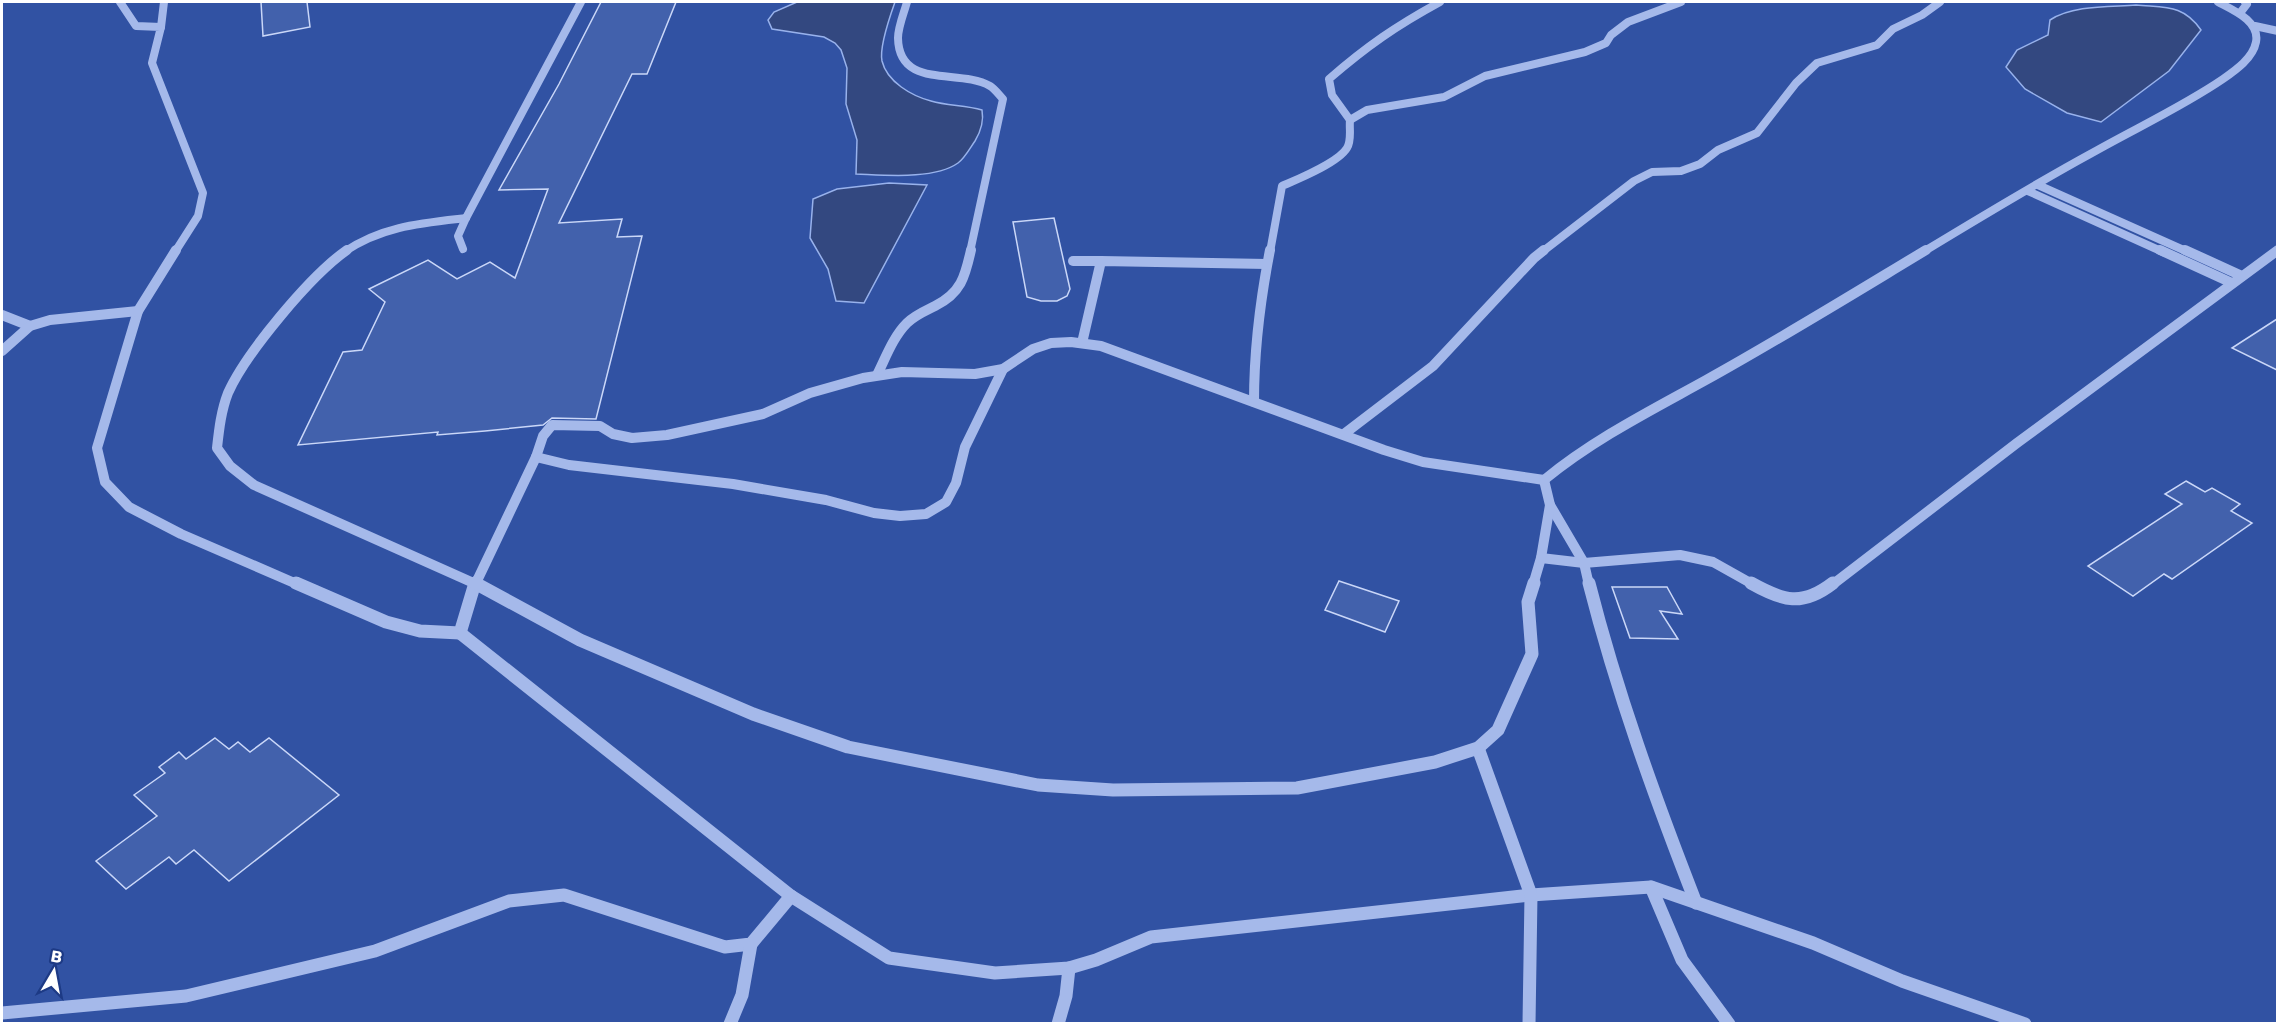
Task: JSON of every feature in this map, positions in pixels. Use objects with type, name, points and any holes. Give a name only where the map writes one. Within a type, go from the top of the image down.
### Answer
[{"type":"lane","points":[[120,2],[136,26],[161,27]]},
{"type":"lane","points":[[164,2],[161,27],[152,63],[203,193],[198,216],[138,311],[97,448],[105,482],[129,507],[181,534],[339,604],[386,622],[420,631],[460,633],[791,896],[889,958],[995,973],[1069,968],[1096,960],[1151,937],[1532,895],[1651,886],[1813,944],[1902,981],[2025,1023]]},
{"type":"lane","points":[[463,249],[458,236],[466,218],[581,2]]},
{"type":"lane","points":[[877,375],[901,330],[910,320],[952,297],[965,277],[1003,99],[1000,93],[986,83],[929,75],[911,68],[904,59],[897,42],[900,20],[907,2]]},
{"type":"lane","points":[[1254,402],[1254,361],[1262,292],[1282,186],[1319,168],[1344,152],[1348,144],[1350,120],[1332,95],[1329,79],[1371,43],[1399,24],[1440,2]]},
{"type":"lane","points":[[1350,120],[1367,110],[1444,97],[1485,76],[1585,52],[1606,43],[1611,32],[1650,13],[1681,2]]},
{"type":"lane","points":[[1344,434],[1433,366],[1534,258],[1634,181],[1652,172],[1681,171],[1700,164],[1718,150],[1757,133],[1796,83],[1817,63],[1877,45],[1893,29],[1922,15],[1940,2]]},
{"type":"lane","points":[[2218,2],[2240,13],[2255,26],[2277,31]]},
{"type":"lane","points":[[2240,13],[2247,4],[2245,2]]},
{"type":"lane","points":[[1544,480],[1567,459],[1608,433],[1720,372],[2231,74],[2252,53],[2258,34],[2255,26]]},
{"type":"lane","points":[[2038,185],[2242,276]]},
{"type":"lane","points":[[2028,191],[2232,283]]},
{"type":"lane","points":[[466,218],[401,227],[369,236],[339,254],[305,286],[258,346],[231,387],[220,423],[217,448],[230,466],[254,485],[475,583],[580,640],[753,714],[848,747],[983,777],[1038,785],[1113,790],[1297,788],[1435,762],[1478,748],[1498,730],[1532,654],[1528,602],[1541,558],[1550,505]]},
{"type":"lane","points":[[1541,558],[1584,563],[1680,555],[1713,562],[1774,596],[1799,600],[1818,595],[2017,442],[2277,250]]},
{"type":"lane","points":[[2267,258],[2277,262]]},
{"type":"lane","points":[[1073,261],[1267,264]]},
{"type":"lane","points":[[1082,343],[1101,261]]},
{"type":"lane","points":[[2,351],[30,326],[50,320],[138,311]]},
{"type":"lane","points":[[2,315],[30,326]]},
{"type":"lane","points":[[460,633],[475,583],[536,457],[543,436],[552,425],[600,426],[612,434],[632,438],[667,435],[763,414],[810,393],[877,375],[902,372],[975,374],[1003,369],[1033,349],[1051,343],[1082,343],[1101,346],[1423,462],[1544,480]]},
{"type":"lane","points":[[536,457],[569,465],[733,484],[826,500],[874,513],[900,516],[927,514],[946,502],[956,483],[965,447],[1003,369]]},
{"type":"lane","points":[[1544,480],[1550,505],[1584,563],[1602,638],[1646,774],[1696,903]]},
{"type":"lane","points":[[1478,748],[1532,895],[1528,1023]]},
{"type":"lane","points":[[1651,886],[1682,960],[1729,1023]]},
{"type":"lane","points":[[2,1013],[186,996],[375,951],[509,901],[564,895],[725,947],[750,944]]},
{"type":"lane","points":[[730,1023],[739,1008],[746,978],[750,944],[791,896]]},
{"type":"lane","points":[[1058,1023],[1066,996],[1069,968]]},
{"type":"shaded area","points":[[2,2],[2277,2],[2277,1023],[2,1024]]},
{"type":"shaded area","points":[[797,2],[895,2],[885,32],[881,55],[889,75],[908,92],[924,99],[982,110],[979,133],[963,158],[948,168],[923,174],[856,174],[857,140],[846,104],[847,68],[841,50],[835,43],[824,37],[772,29],[768,20],[774,12]]},
{"type":"shaded area","points":[[2136,5],[2165,7],[2180,11],[2201,30],[2169,71],[2101,122],[2067,113],[2025,89],[2006,67],[2017,50],[2048,35],[2050,20],[2059,15],[2080,9]]},
{"type":"shaded area","points":[[889,183],[927,185],[864,303],[836,301],[828,269],[810,238],[813,199],[837,189]]},
{"type":"building","points":[[261,2],[307,2],[310,27],[263,36]]},
{"type":"building","points":[[601,2],[676,2],[647,74],[632,74],[559,223],[622,219],[617,237],[642,236],[596,419],[552,418],[543,425],[298,445],[343,352],[362,350],[385,302],[369,289],[428,260],[457,279],[490,262],[515,278],[548,189],[499,190],[559,84]]},
{"type":"building","points":[[1054,218],[1070,289],[1067,296],[1057,301],[1041,301],[1027,297],[1013,222]]},
{"type":"building","points":[[2277,319],[2277,370],[2232,348]]},
{"type":"building","points":[[2186,481],[2205,492],[2212,488],[2240,504],[2231,511],[2252,523],[2172,579],[2164,574],[2133,596],[2088,566],[2182,504],[2165,494]]},
{"type":"building","points":[[1339,581],[1399,601],[1385,632],[1325,610]]},
{"type":"building","points":[[1612,587],[1667,587],[1682,614],[1660,611],[1678,639],[1630,638]]},
{"type":"building","points":[[215,738],[229,749],[238,742],[250,752],[269,738],[339,795],[229,881],[194,850],[176,864],[169,857],[126,889],[96,861],[157,816],[134,795],[165,773],[159,767],[179,752],[186,759]]}]
